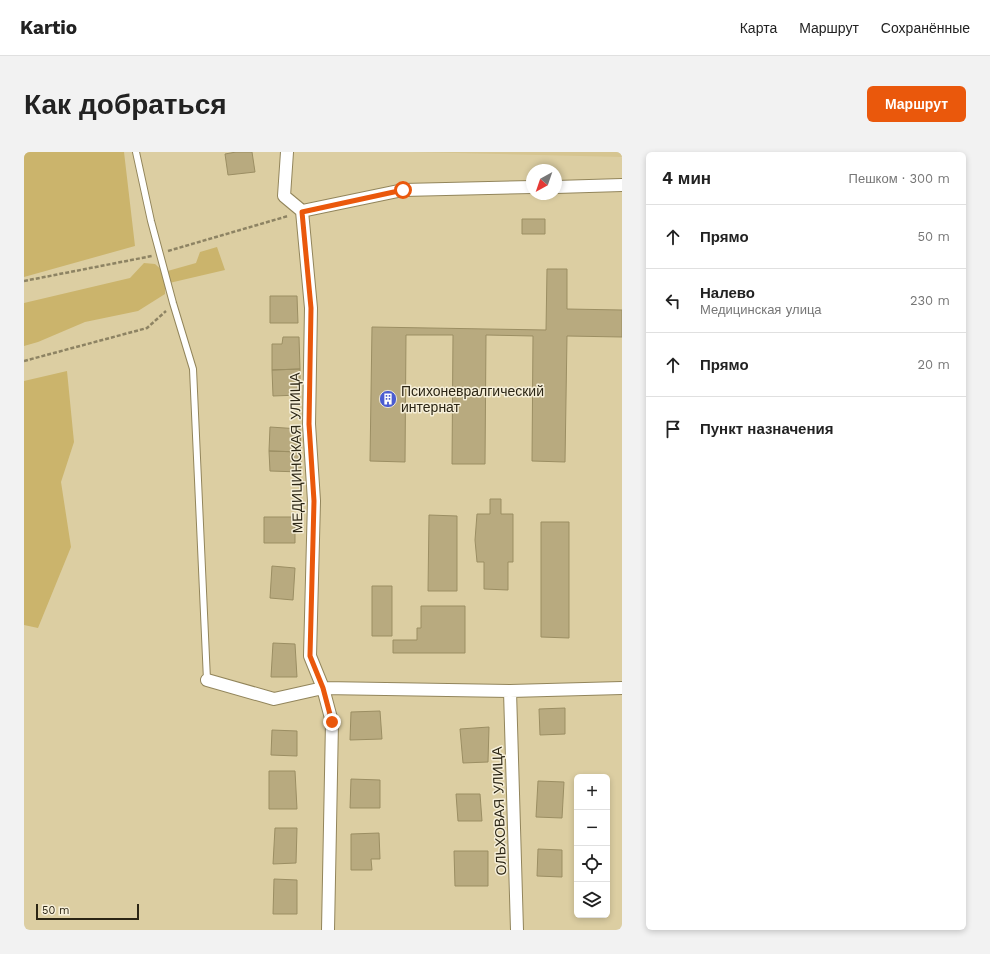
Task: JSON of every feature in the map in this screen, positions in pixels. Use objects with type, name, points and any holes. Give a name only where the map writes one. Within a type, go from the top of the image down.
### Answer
[{"type":"street","points":[[287,152],[284,196],[302,212],[403,190],[526,187]]},
{"type":"street","points":[[562,187],[622,185]]},
{"type":"street","name":"МЕДИЦИНСКАЯ УЛИЦА","points":[[302,212],[311,308],[309,424],[314,501],[310,656],[323,688],[332,722],[328,930]]},
{"type":"street","points":[[207,680],[274,699],[323,688],[510,691],[622,688]]},
{"type":"street","name":"ОЛЬХОВАЯ УЛИЦА","points":[[510,691],[517,930]]},
{"type":"lane","points":[[136,152],[151,221],[173,303],[193,369],[207,680]]},
{"type":"path","points":[[24,361],[147,328],[173,303]]},
{"type":"shaded area","points":[[24,152],[124,152],[135,246],[24,277]]},
{"type":"shaded area","points":[[412,152],[622,152],[622,157]]},
{"type":"shaded area","points":[[217,247],[225,270],[165,284],[165,294],[138,311],[85,322],[38,342],[24,346],[24,303],[130,278],[144,263],[155,264],[164,272],[196,263],[200,252]]},
{"type":"shaded area","points":[[67,371],[74,442],[61,482],[71,547],[38,628],[24,625],[24,381]]},
{"type":"building","points":[[252,152],[255,172],[228,175],[225,154]]},
{"type":"building","points":[[522,219],[545,219],[545,234],[522,234]]},
{"type":"building","name":"Психоневралгический интернат","points":[[547,269],[567,269],[567,309],[622,310],[622,337],[567,336],[565,462],[532,461],[533,336],[486,335],[485,464],[452,464],[453,335],[406,335],[405,462],[370,461],[372,327],[546,330]]},
{"type":"building","points":[[270,296],[297,296],[298,323],[270,323]]},
{"type":"building","points":[[283,337],[299,337],[300,369],[272,370],[272,344],[282,344]]},
{"type":"building","points":[[300,369],[300,395],[273,396],[272,370]]},
{"type":"building","points":[[270,427],[300,429],[301,452],[269,451]]},
{"type":"building","points":[[269,451],[301,452],[301,472],[270,471]]},
{"type":"building","points":[[490,499],[501,499],[501,514],[513,514],[513,562],[508,562],[508,590],[484,589],[484,562],[477,562],[475,540],[477,514],[490,514]]},
{"type":"building","points":[[429,515],[457,516],[457,591],[428,591]]},
{"type":"building","points":[[264,517],[295,517],[295,543],[264,543]]},
{"type":"building","points":[[541,522],[569,522],[569,638],[541,637]]},
{"type":"building","points":[[272,566],[295,568],[293,600],[270,598]]},
{"type":"building","points":[[372,586],[392,586],[392,636],[372,636]]},
{"type":"building","points":[[421,606],[465,606],[465,653],[393,653],[393,640],[417,640],[417,628],[421,628]]},
{"type":"building","points":[[273,643],[295,644],[297,677],[271,677]]},
{"type":"building","points":[[565,708],[565,734],[540,735],[539,709]]},
{"type":"building","points":[[380,711],[382,739],[350,740],[351,712]]},
{"type":"building","points":[[489,727],[488,762],[463,763],[460,729]]},
{"type":"building","points":[[272,730],[297,731],[297,756],[271,755]]},
{"type":"building","points":[[269,771],[295,771],[297,809],[269,809]]},
{"type":"building","points":[[351,779],[380,780],[380,808],[350,808]]},
{"type":"building","points":[[538,781],[564,782],[562,818],[536,817]]},
{"type":"building","points":[[456,794],[480,794],[482,821],[458,821]]},
{"type":"building","points":[[275,828],[297,828],[296,863],[273,864]]},
{"type":"building","points":[[379,833],[380,859],[371,859],[372,870],[351,870],[351,834]]},
{"type":"building","points":[[538,849],[562,850],[562,877],[537,876]]},
{"type":"building","points":[[454,851],[488,851],[488,886],[455,886]]},
{"type":"building","points":[[274,879],[297,880],[297,914],[273,914]]},
{"type":"place","name":"Психоневралгический интернат","points":[[388,399]]},
{"type":"route","points":[[332,722],[323,688],[310,656],[314,501],[309,424],[311,308],[302,212],[403,190]]}]
